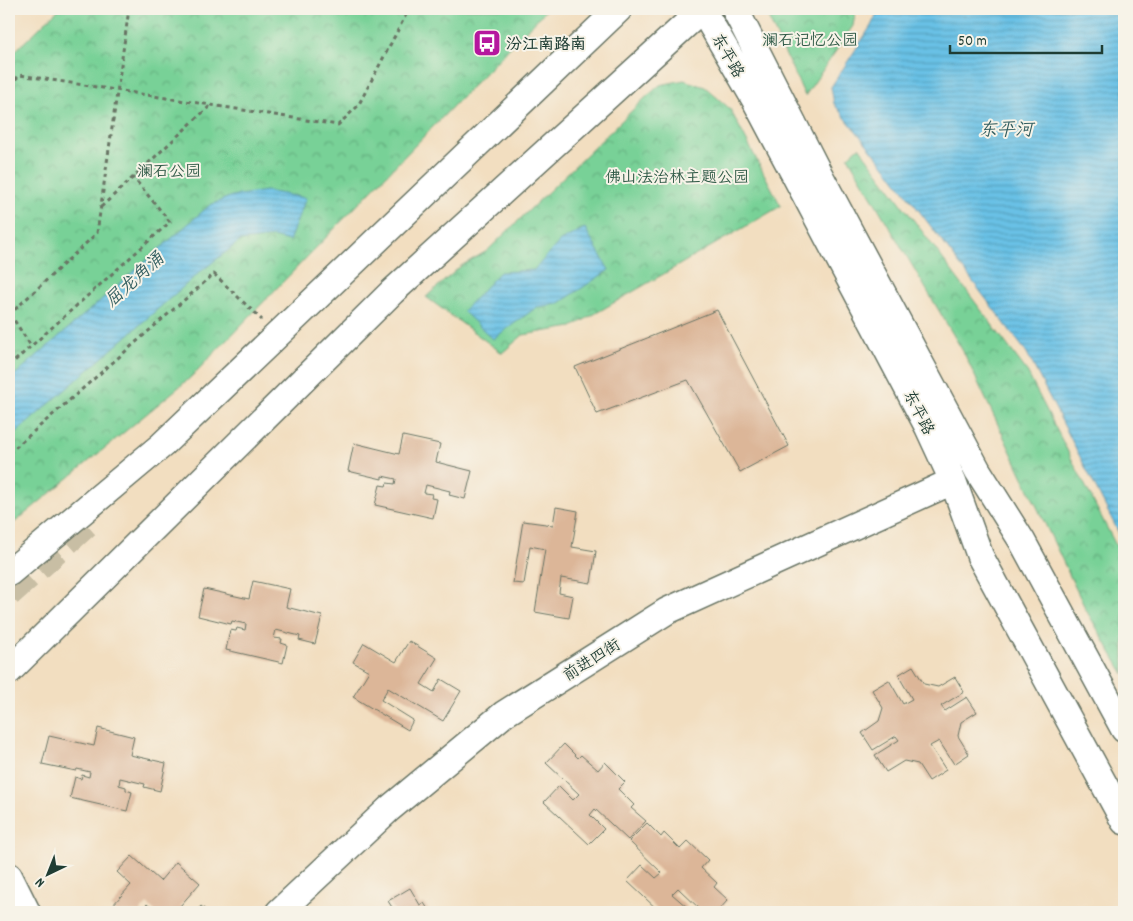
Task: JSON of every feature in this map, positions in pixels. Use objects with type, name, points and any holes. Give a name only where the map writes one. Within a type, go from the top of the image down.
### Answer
[{"type":"main road","points":[[9,573],[162,445],[620,9]]},
{"type":"main road","points":[[9,671],[392,292],[702,9]]},
{"type":"main road","name":"东平路","points":[[702,9],[763,115],[923,418],[953,481],[980,556],[1124,821]]},
{"type":"main road","name":"东平路","points":[[735,9],[820,174],[978,471],[1022,541],[1124,728]]},
{"type":"main road","name":"前进四街","points":[[279,912],[389,810],[504,714],[667,611],[953,481]]},
{"type":"main road","points":[[9,876],[28,912]]},
{"type":"path","points":[[31,346],[9,314],[97,233],[116,88],[129,9]]},
{"type":"path","points":[[9,85],[20,75],[116,88],[338,125],[358,106],[409,9]]},
{"type":"path","points":[[101,207],[213,104]]},
{"type":"path","points":[[9,366],[170,222],[133,177]]},
{"type":"path","points":[[9,453],[214,274],[264,321]]},
{"type":"green space","name":"澜石公园","points":[[59,9],[547,9],[190,378],[9,527],[9,57]]},
{"type":"green space","name":"澜石记忆公园","points":[[764,9],[856,9],[853,26],[805,96]]},
{"type":"green space","name":"佛山法治林主题公园","points":[[684,80],[705,87],[730,109],[781,206],[572,327],[523,335],[502,353],[426,297],[461,266],[487,251],[660,85]]},
{"type":"green space","points":[[859,147],[1026,370],[1124,561],[1124,674],[1086,610],[964,353],[848,157]]},
{"type":"water","name":"东平河","points":[[879,9],[1124,9],[1124,543],[1027,353],[888,170],[834,104],[831,87],[871,26]]},
{"type":"water","name":"屈龙角涌","points":[[266,191],[306,198],[289,241],[273,237],[240,241],[199,273],[9,439],[9,380],[210,205],[232,196]]},
{"type":"water","points":[[585,228],[609,270],[558,304],[537,307],[493,339],[463,311],[500,272],[534,270],[560,241]]},
{"type":"building","points":[[717,310],[789,446],[740,472],[688,380],[597,414],[575,367]]},
{"type":"building","points":[[403,436],[440,444],[436,462],[472,471],[465,499],[449,495],[450,491],[426,485],[424,493],[432,494],[431,498],[437,499],[433,518],[375,505],[380,485],[386,486],[387,483],[395,484],[396,479],[382,476],[382,479],[348,471],[354,443],[399,454]]},
{"type":"building","points":[[556,507],[578,511],[572,547],[596,551],[591,583],[561,578],[559,593],[573,596],[569,618],[535,612],[545,549],[530,546],[524,584],[513,583],[523,521],[553,525]]},
{"type":"building","points":[[253,581],[290,589],[286,607],[322,616],[315,644],[299,640],[300,636],[276,630],[274,638],[282,639],[281,643],[287,645],[283,663],[226,650],[230,630],[236,631],[237,628],[245,630],[246,624],[232,621],[231,624],[198,616],[204,589],[249,599]]},
{"type":"building","points":[[409,641],[437,658],[421,684],[434,692],[441,679],[461,691],[443,721],[388,688],[381,700],[413,720],[408,730],[353,697],[369,671],[353,662],[364,643],[396,662]]},
{"type":"building","points":[[913,666],[924,684],[938,687],[955,677],[964,692],[941,706],[945,711],[967,697],[977,712],[961,722],[958,736],[969,754],[954,764],[939,741],[930,746],[946,770],[929,781],[918,764],[904,761],[886,772],[875,755],[899,740],[896,736],[873,750],[862,733],[879,721],[883,708],[872,690],[889,680],[903,704],[912,699],[898,675]]},
{"type":"building","points":[[98,728],[134,737],[130,755],[166,763],[160,791],[144,787],[145,784],[120,778],[119,785],[126,787],[126,790],[132,792],[127,811],[70,798],[75,777],[81,779],[82,775],[89,777],[90,772],[42,764],[49,736],[94,746]]},
{"type":"building","points":[[564,744],[578,758],[581,755],[598,770],[605,762],[625,782],[618,789],[634,805],[631,808],[646,821],[628,840],[595,809],[590,815],[604,829],[589,844],[544,802],[559,786],[573,800],[579,794],[546,763]]},
{"type":"building","points":[[647,823],[661,837],[664,833],[680,849],[688,841],[708,860],[701,868],[717,883],[714,887],[728,900],[717,912],[703,912],[678,888],[672,894],[687,907],[682,912],[660,912],[627,881],[642,865],[656,878],[662,873],[629,841]]},
{"type":"building","points":[[132,856],[160,881],[176,862],[200,883],[180,906],[187,912],[156,912],[147,904],[140,912],[117,912],[111,907],[131,885],[117,872]]},
{"type":"building","points":[[410,888],[420,905],[424,903],[430,912],[395,912],[388,901]]},
{"type":"building","points":[[201,906],[208,912],[195,912]]},
{"type":"tunnel","points":[[9,594],[95,517]]},
{"type":"place","name":"汾江南路南","points":[[487,43]]}]
